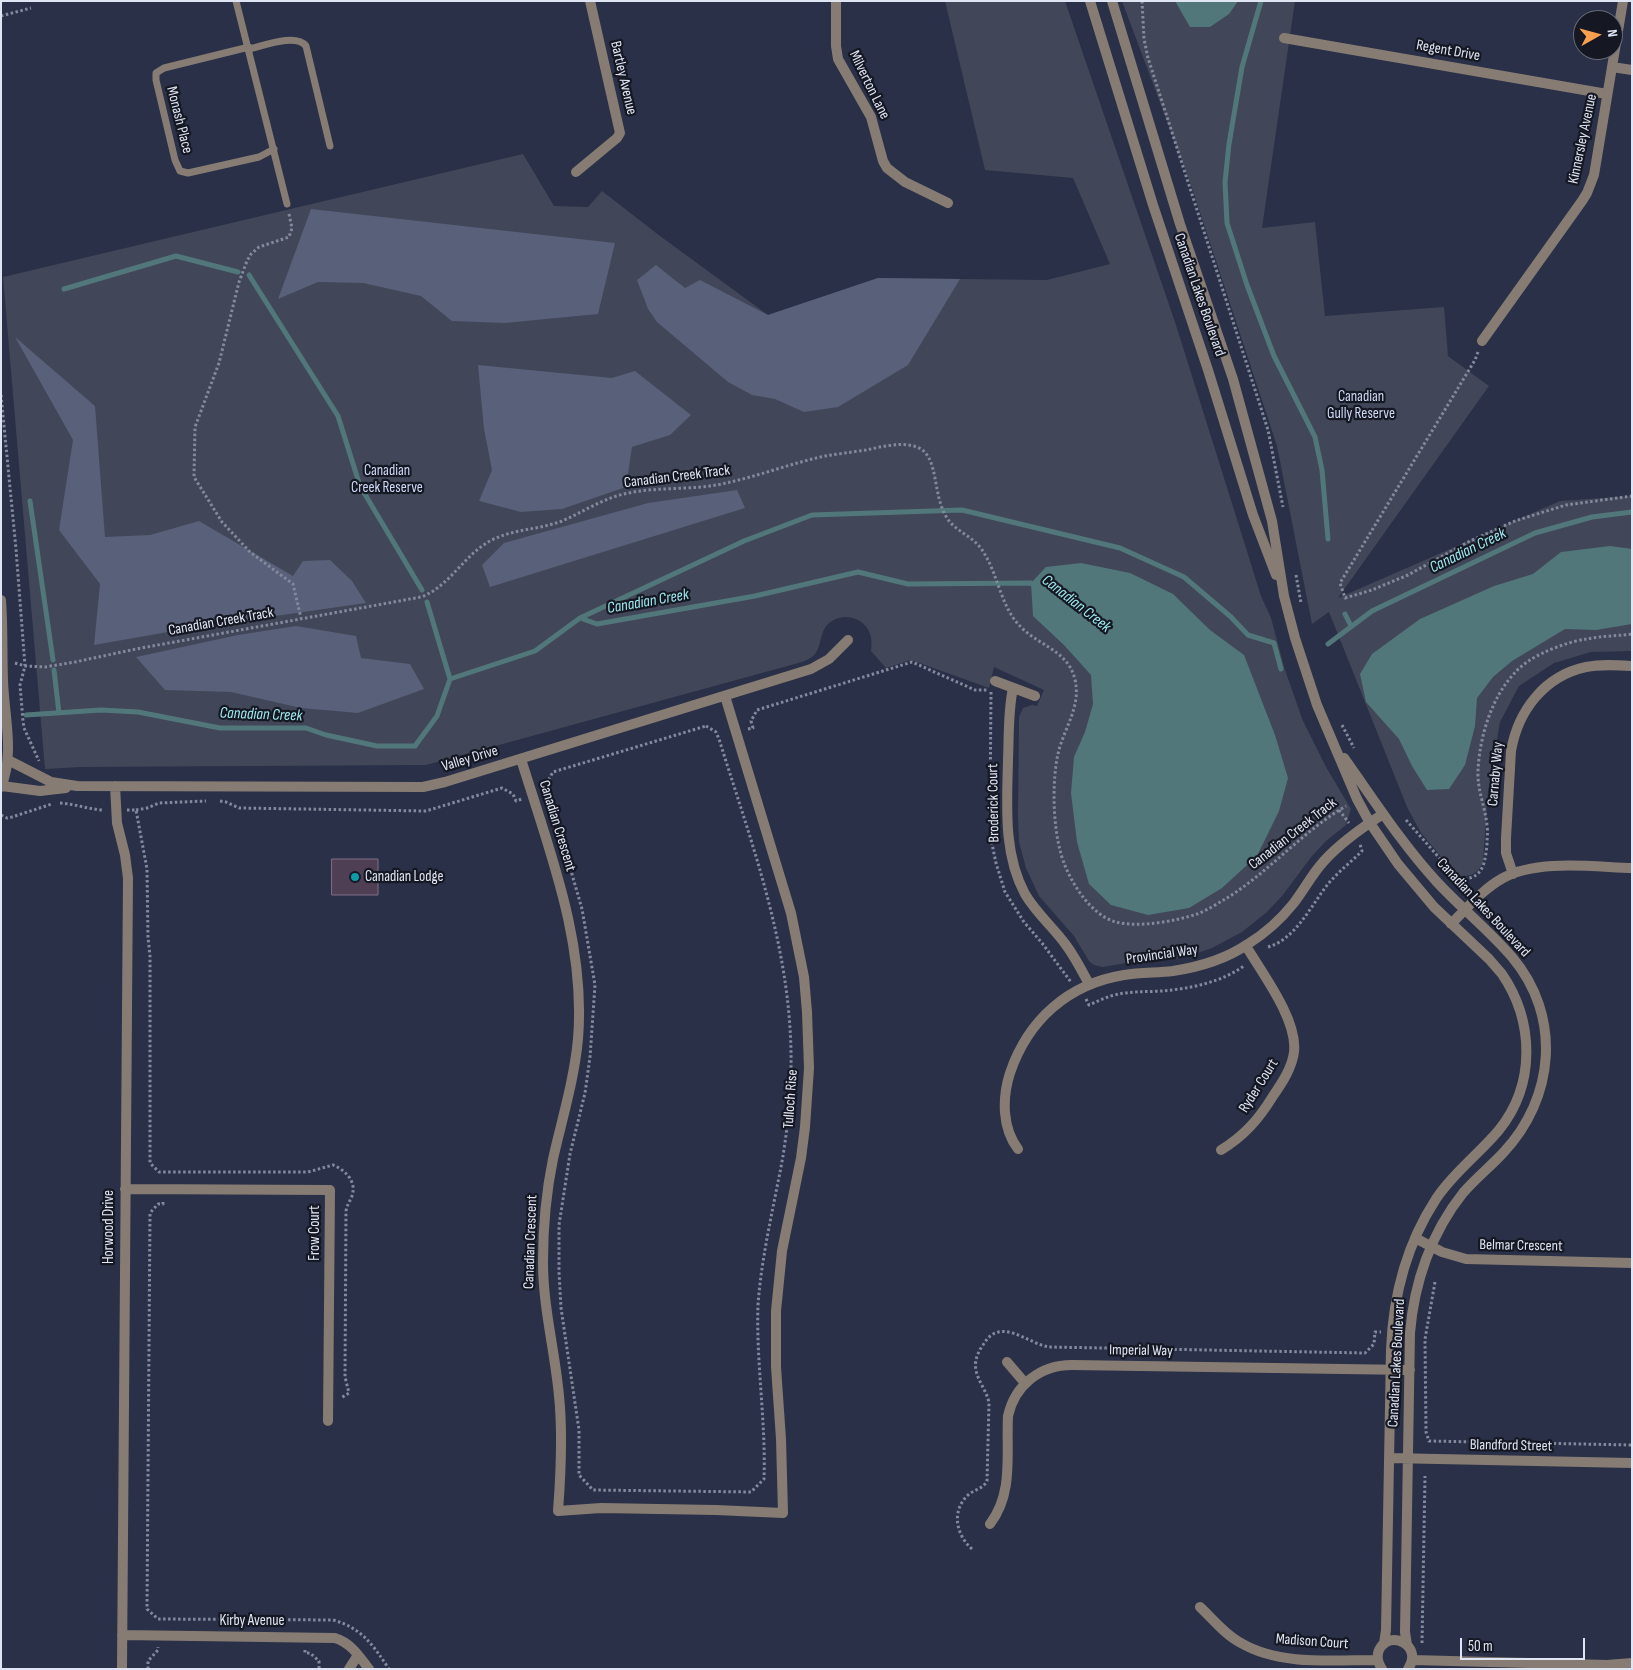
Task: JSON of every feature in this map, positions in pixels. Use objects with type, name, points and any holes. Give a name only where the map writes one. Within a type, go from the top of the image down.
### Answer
[{"type":"street","name":"Bartley Avenue","points":[[576,172],[617,138],[620,133],[590,1]]},
{"type":"street","name":"Milverton Lane","points":[[836,1],[836,46],[838,59],[869,111],[883,161],[887,168],[905,182],[948,203]]},
{"type":"street","name":"Canadian Lakes Boulevard","points":[[1090,1],[1153,205],[1208,370],[1253,515],[1284,596]]},
{"type":"street","name":"Canadian Lakes Boulevard","points":[[1112,1],[1180,224],[1233,379],[1272,521],[1284,596],[1303,668],[1317,705],[1357,799],[1370,823],[1414,885],[1502,974],[1512,991],[1524,1025],[1527,1044],[1526,1065],[1520,1093],[1505,1122],[1442,1191],[1427,1213],[1414,1238],[1398,1287],[1392,1332],[1390,1370],[1386,1630],[1384,1644],[1379,1651],[1380,1664]]},
{"type":"street","name":"Kinnersley Avenue","points":[[1482,341],[1587,193],[1594,175],[1623,1]]},
{"type":"street","name":"Regent Drive","points":[[1284,38],[1607,94]]},
{"type":"street","points":[[1612,66],[1632,70]]},
{"type":"street","points":[[1,600],[2,681],[8,760],[1,786]]},
{"type":"street","name":"Valley Drive","points":[[8,760],[55,783],[77,786],[414,788],[445,782],[816,667],[829,659],[848,640]]},
{"type":"street","name":"Carnaby Way","points":[[1513,874],[1506,853],[1506,838],[1511,751],[1521,717],[1540,691],[1568,673],[1584,667],[1597,665],[1632,666]]},
{"type":"street","points":[[993,686],[1013,688],[1035,696]]},
{"type":"street","name":"Broderick Court","points":[[1013,688],[1009,723],[1007,821],[1013,864],[1020,884],[1030,902],[1066,945],[1089,984]]},
{"type":"street","name":"Tulloch Rise","points":[[725,696],[790,913],[804,977],[808,1030],[809,1068],[803,1143],[782,1251],[776,1311],[776,1367],[781,1439],[783,1513]]},
{"type":"street","name":"Canadian Lakes Boulevard","points":[[1335,745],[1383,814],[1425,868],[1504,947],[1517,964],[1529,982],[1541,1013],[1546,1054],[1539,1092],[1524,1126],[1503,1153],[1465,1191],[1455,1204],[1431,1247],[1415,1293],[1410,1333],[1405,1632],[1407,1645],[1411,1650],[1410,1665]]},
{"type":"street","name":"Canadian Crescent","points":[[521,759],[569,922],[576,961],[578,994],[579,1027],[574,1074],[553,1160],[544,1222],[543,1263],[545,1300],[558,1383],[561,1419],[562,1447],[558,1511],[620,1508],[738,1510],[783,1513]]},
{"type":"street","name":"Valley Drive","points":[[1,786],[43,791],[77,786]]},
{"type":"street","name":"Horwood Drive","points":[[115,786],[117,823],[127,872],[122,1669]]},
{"type":"street","name":"Provincial Way","points":[[1018,1149],[1009,1134],[1005,1108],[1006,1091],[1013,1066],[1024,1043],[1038,1022],[1052,1008],[1078,989],[1089,984],[1126,974],[1192,968],[1216,960],[1246,946],[1287,911],[1329,855],[1383,814]]},
{"type":"street","points":[[1451,924],[1489,888],[1513,874],[1526,870],[1556,867],[1632,868]]},
{"type":"street","name":"Ryder Court","points":[[1221,1150],[1246,1132],[1262,1113],[1287,1074],[1294,1052],[1294,1038],[1289,1021],[1246,946]]},
{"type":"street","name":"Frow Court","points":[[125,1189],[330,1190],[328,1421]]},
{"type":"street","name":"Belmar Crescent","points":[[1414,1238],[1454,1257],[1474,1260],[1632,1263]]},
{"type":"street","points":[[1007,1362],[1025,1383]]},
{"type":"street","name":"Imperial Way","points":[[990,1524],[999,1511],[1005,1495],[1009,1409],[1025,1383],[1045,1370],[1066,1365],[1410,1370]]},
{"type":"street","name":"Blandford Street","points":[[1389,1458],[1632,1463]]},
{"type":"street","name":"Madison Court","points":[[1200,1607],[1235,1640],[1266,1654],[1285,1658],[1380,1664]]},
{"type":"street","name":"Kirby Avenue","points":[[122,1636],[335,1638],[343,1641],[369,1669]]},
{"type":"street","points":[[1384,1644],[1396,1640],[1407,1645]]},
{"type":"street","points":[[349,1669],[358,1655]]},
{"type":"street","points":[[1410,1665],[1632,1664]]},
{"type":"lane","points":[[236,1],[287,204]]},
{"type":"lane","name":"Monash Place","points":[[274,149],[259,157],[186,173],[178,167],[166,125],[155,77],[158,71],[164,68],[292,39],[303,42],[306,46],[330,146]]},
{"type":"path","points":[[1,16],[31,8]]},
{"type":"path","points":[[287,204],[292,228],[288,237],[259,247],[251,254],[239,282],[219,363],[195,428],[194,477],[222,522],[244,546],[293,584],[301,618]]},
{"type":"path","points":[[1482,341],[1475,360],[1340,582],[1345,598],[1372,590],[1408,575],[1470,541],[1515,521],[1566,505],[1632,496]]},
{"type":"path","points":[[1,395],[25,666],[20,685],[22,721],[39,761],[39,776]]},
{"type":"path","name":"Canadian Creek Track","points":[[25,666],[45,667],[74,662],[421,597],[433,592],[488,542],[513,532],[560,522],[600,502],[626,493],[724,484],[824,456],[911,445],[922,448],[929,455],[944,516],[983,550],[1007,607],[1020,626],[1064,660],[1074,674],[1078,699],[1058,754],[1054,803],[1060,851],[1071,880],[1088,904],[1116,922],[1138,924],[1172,921],[1200,913],[1245,886],[1315,828],[1357,799]]},
{"type":"path","points":[[1402,815],[1420,838],[1458,879],[1470,879],[1475,876],[1482,869],[1485,861],[1488,828],[1479,784],[1479,759],[1488,716],[1501,690],[1531,660],[1564,645],[1586,639],[1632,634]]},
{"type":"path","points":[[719,739],[753,728],[751,721],[757,710],[912,662],[976,690],[993,686]]},
{"type":"path","points":[[706,726],[716,732],[719,739],[775,924],[785,981],[791,1070],[786,1138],[767,1233],[758,1305],[764,1479],[751,1492],[594,1490],[579,1475],[578,1430],[569,1353],[561,1308],[559,1226],[569,1161],[585,1093],[590,1057],[595,985],[582,909],[549,791],[546,784],[553,772],[706,726]]},
{"type":"path","points":[[220,801],[239,808],[426,811],[502,788],[513,794],[516,801],[549,791]]},
{"type":"path","points":[[136,810],[163,803],[210,801]]},
{"type":"path","points":[[1078,989],[1090,1005],[1123,993],[1162,991],[1197,985],[1237,970],[1253,959]]},
{"type":"path","points":[[326,1620],[158,1618],[147,1610],[150,1213],[158,1204],[163,1204],[162,1172],[308,1172],[333,1166],[350,1177],[353,1191],[346,1211],[345,1367],[345,1377],[349,1393],[328,1407]]},
{"type":"path","points":[[1435,1282],[1425,1339],[1426,1432],[1428,1441],[1632,1445]]},
{"type":"path","points":[[972,1549],[961,1536],[957,1519],[968,1495],[983,1486],[987,1481],[990,1403],[979,1381],[976,1362],[986,1339],[995,1333],[1013,1332],[1043,1346],[1058,1347],[1365,1353],[1374,1344],[1376,1332],[1392,1332]]},
{"type":"path","points":[[1422,1646],[1425,1476]]},
{"type":"green space","name":"Canadian Creek Reserve","points":[[945,1],[1065,1],[1176,325],[1261,596],[1271,618],[1285,670],[1303,721],[1326,767],[1351,809],[1346,825],[1326,841],[1312,856],[1282,896],[1267,912],[1242,932],[1212,948],[1184,958],[1138,961],[1103,967],[1094,965],[1089,961],[1074,936],[1039,896],[1026,868],[1019,842],[1019,717],[1023,708],[1032,705],[1037,706],[1044,690],[994,667],[989,688],[911,660],[886,668],[871,651],[870,633],[867,628],[858,620],[846,617],[829,623],[823,631],[815,654],[802,662],[426,765],[81,767],[45,769],[3,277],[523,154],[554,206],[588,207],[602,191],[768,315],[878,278],[1047,280],[1110,264],[1073,178],[985,170]]},
{"type":"green space","name":"Canadian Gully Reserve","points":[[1122,1],[1295,1],[1262,228],[1315,222],[1325,316],[1444,307],[1448,356],[1489,386],[1338,598],[1560,501],[1632,496],[1632,651],[1591,652],[1554,663],[1519,686],[1500,722],[1488,792],[1483,862],[1473,874],[1458,876],[1421,833],[1407,807],[1329,612],[1312,624],[1277,446],[1192,188]]},
{"type":"shaded area","points":[[311,209],[615,243],[598,314],[505,323],[452,321],[421,296],[363,283],[318,282],[278,299]]},
{"type":"shaded area","points":[[656,265],[685,288],[700,280],[768,315],[878,278],[960,279],[908,365],[838,407],[804,412],[775,399],[752,395],[728,382],[657,322],[648,309],[637,280]]},
{"type":"shaded area","points":[[15,337],[95,406],[105,537],[150,535],[199,521],[293,576],[303,561],[330,560],[352,581],[366,603],[185,629],[94,645],[100,584],[59,530],[73,440]]},
{"type":"shaded area","points":[[478,365],[612,378],[635,371],[691,415],[670,435],[632,447],[626,487],[562,509],[521,512],[479,501],[492,470],[484,429]]},
{"type":"shaded area","points":[[737,490],[745,508],[490,587],[482,565],[504,543],[648,503]]},
{"type":"shaded area","points":[[296,626],[356,636],[361,658],[410,664],[424,689],[358,713],[301,708],[231,692],[165,690],[136,657],[238,635]]},
{"type":"water","points":[[1175,1],[1238,1],[1229,14],[1210,27],[1190,27]]},
{"type":"water","points":[[1610,546],[1632,549],[1632,624],[1596,630],[1565,629],[1512,661],[1493,677],[1477,698],[1475,726],[1465,765],[1449,789],[1427,790],[1412,766],[1399,739],[1366,702],[1360,674],[1372,654],[1420,619],[1494,586],[1533,574],[1561,552]]},
{"type":"water","points":[[1081,563],[1130,573],[1173,594],[1210,630],[1244,655],[1275,735],[1288,778],[1279,811],[1257,856],[1222,888],[1189,908],[1148,915],[1111,905],[1089,884],[1077,842],[1071,793],[1074,757],[1085,732],[1093,704],[1091,675],[1064,645],[1033,616],[1031,583],[1046,567]]},
{"type":"building","name":"Canadian Lodge","points":[[332,859],[378,859],[378,895],[332,895]]},
{"type":"waterway","points":[[1261,1],[1242,67],[1229,144],[1225,182],[1227,223],[1247,285],[1274,356],[1315,437],[1322,470],[1328,539]]},
{"type":"waterway","points":[[64,289],[176,256],[238,272]]},
{"type":"waterway","points":[[249,275],[338,416],[360,486],[422,590]]},
{"type":"waterway","points":[[30,501],[53,660]]},
{"type":"waterway","points":[[580,618],[744,541],[812,515],[962,510],[1120,548],[1184,577],[1231,617],[1248,635],[1274,643],[1281,669]]},
{"type":"waterway","name":"Canadian Creek","points":[[1328,644],[1372,611],[1535,533],[1592,517],[1632,512]]},
{"type":"waterway","name":"Canadian Creek","points":[[26,715],[101,710],[138,712],[220,728],[306,728],[326,735],[377,746],[415,746],[437,716],[450,679],[535,651],[580,618],[597,624],[755,596],[858,572],[908,584],[1031,583],[1036,587]]},
{"type":"waterway","points":[[427,602],[450,679]]},
{"type":"waterway","points":[[1345,614],[1351,626]]},
{"type":"waterway","points":[[54,670],[59,713]]},
{"type":"place","name":"Canadian Lodge","points":[[355,877]]}]
